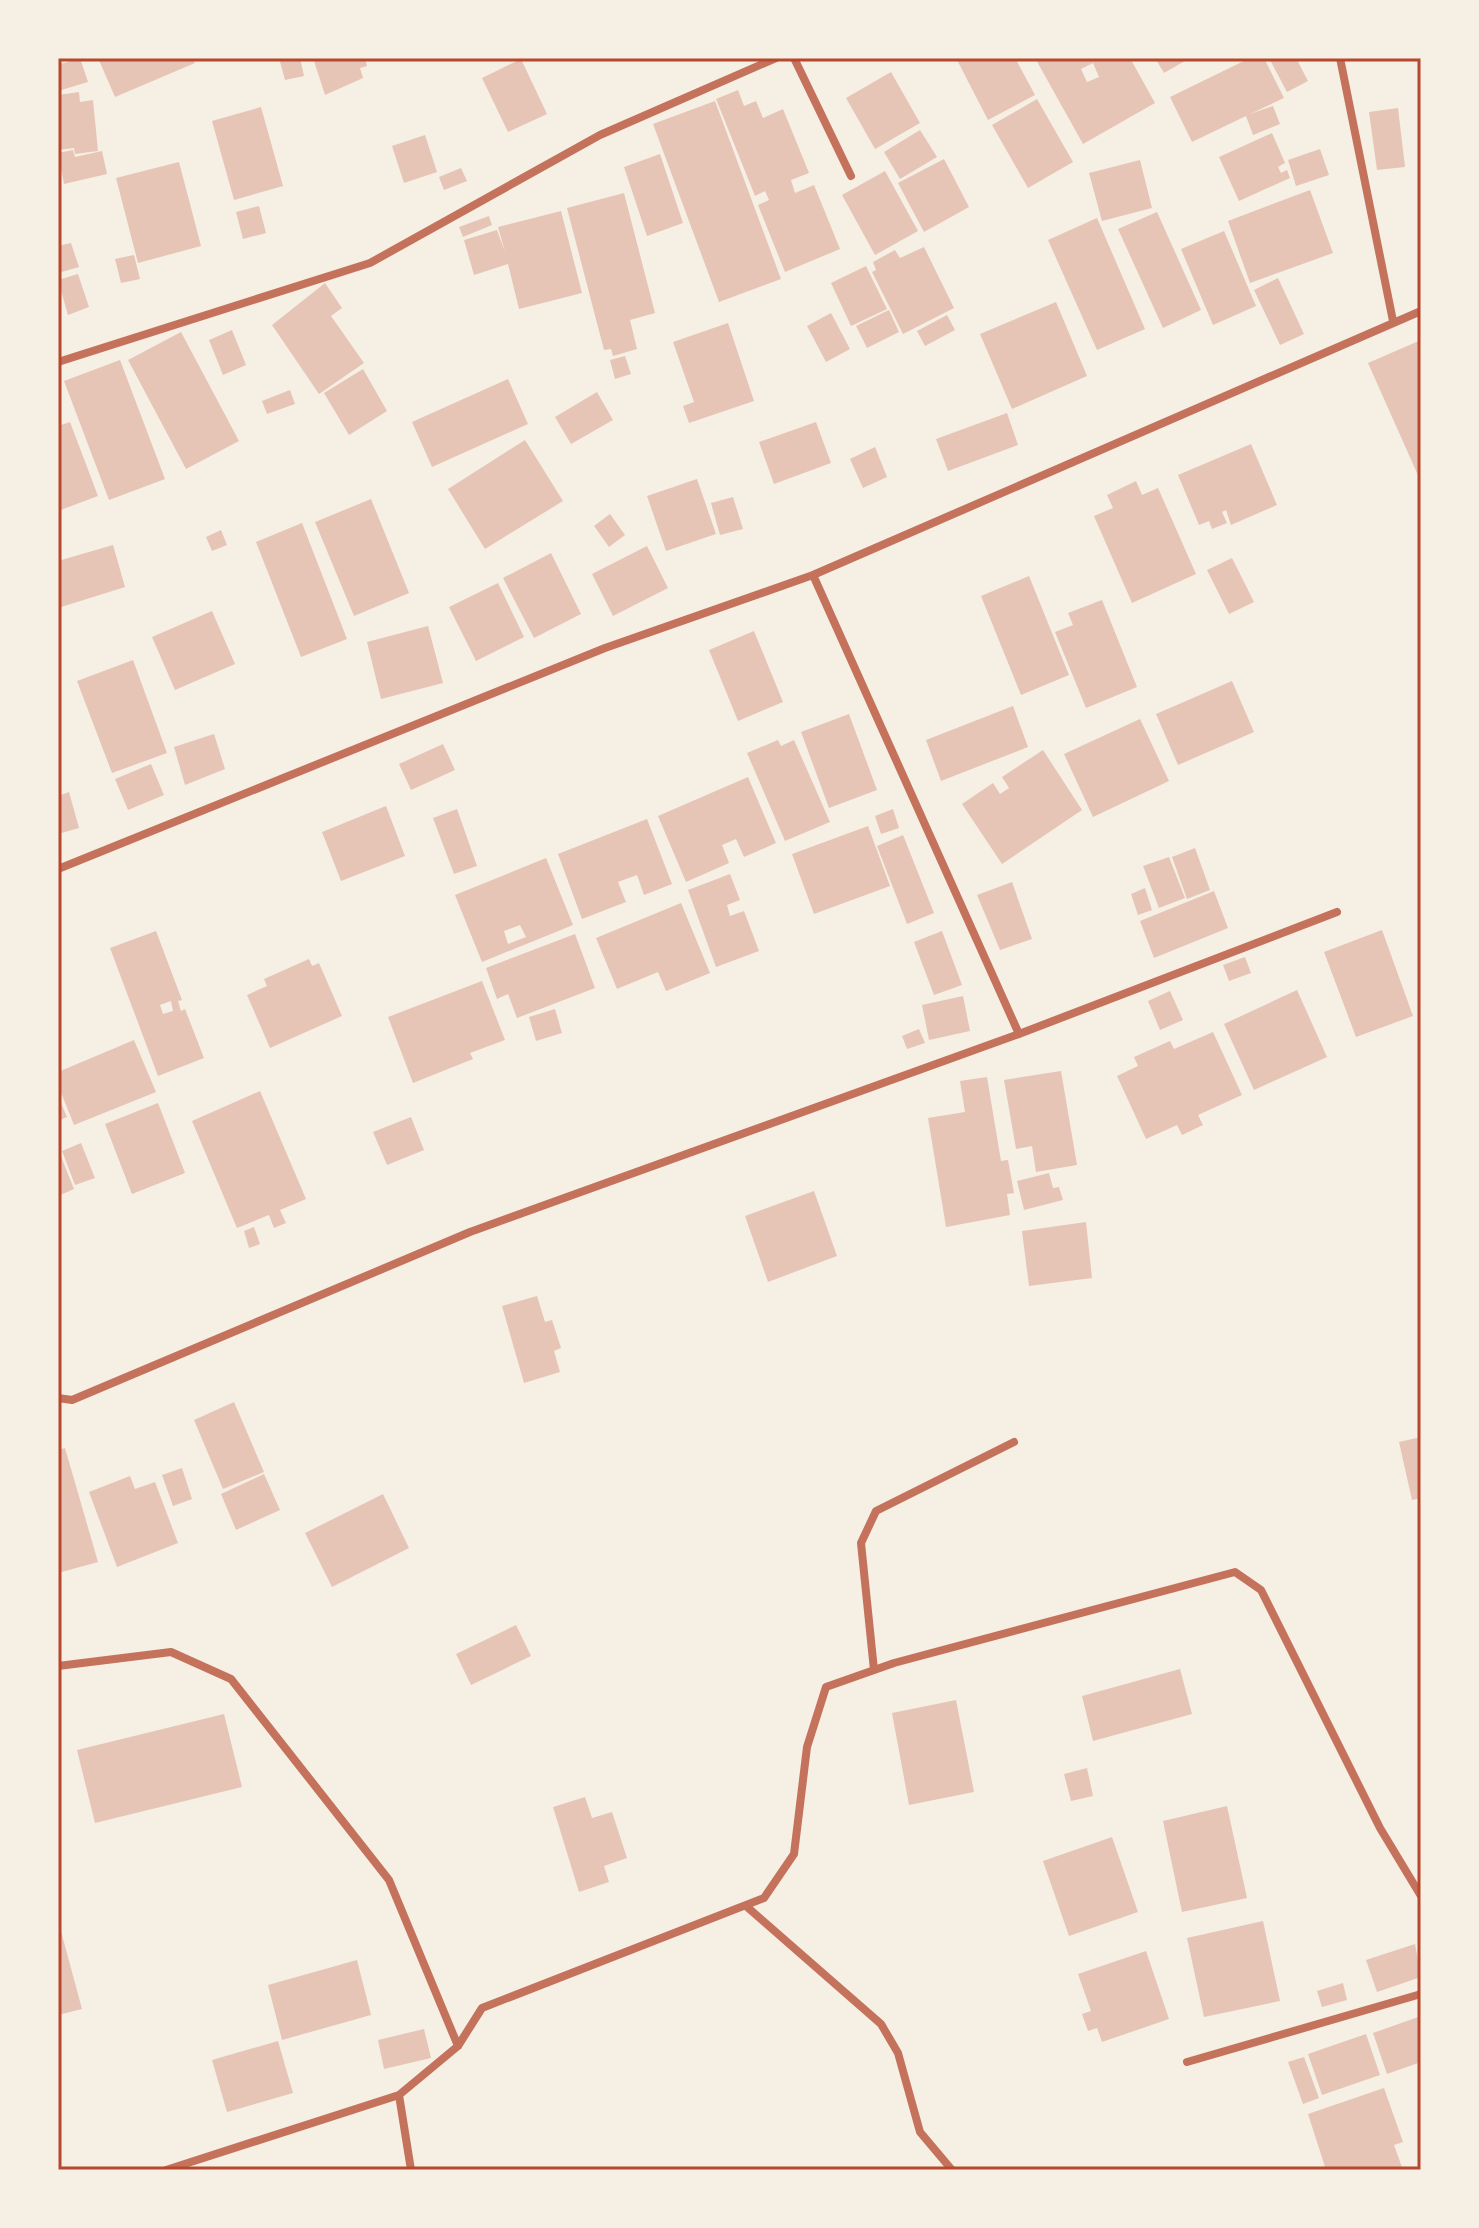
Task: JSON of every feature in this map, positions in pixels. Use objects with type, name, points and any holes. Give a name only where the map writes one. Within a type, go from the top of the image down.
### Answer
[{"type":"street","points":[[58,362],[370,263],[600,135],[776,58]]},
{"type":"street","points":[[794,58],[851,176]]},
{"type":"street","points":[[1340,58],[1393,321]]},
{"type":"street","points":[[58,869],[605,648],[813,575],[1421,311]]},
{"type":"street","points":[[813,575],[1019,1034]]},
{"type":"street","points":[[58,1398],[72,1400],[470,1232],[1019,1034],[1337,912]]},
{"type":"street","points":[[874,1670],[861,1543],[876,1511],[1014,1442]]},
{"type":"street","points":[[166,2170],[399,2095],[458,2046],[482,2008],[764,1898],[794,1854],[807,1747],[826,1687],[874,1670],[1235,1572],[1261,1590],[1380,1828],[1421,1896]]},
{"type":"street","points":[[58,1666],[171,1652],[231,1679],[389,1880],[458,2046]]},
{"type":"street","points":[[746,1906],[881,2024],[898,2053],[920,2132],[952,2170]]},
{"type":"street","points":[[1187,2062],[1421,1994]]},
{"type":"street","points":[[399,2095],[411,2170]]},
{"type":"building","points":[[80,58],[88,82],[58,91],[58,65]]},
{"type":"building","points":[[98,58],[192,58],[195,63],[115,97]]},
{"type":"building","points":[[279,58],[300,58],[304,76],[285,80]]},
{"type":"building","points":[[313,58],[365,58],[367,66],[360,68],[363,78],[325,95]]},
{"type":"building","points":[[956,58],[1015,58],[1035,95],[988,120]]},
{"type":"building","points":[[1035,58],[1130,58],[1155,103],[1083,144]],"holes":[[[1093,63],[1099,77],[1087,82],[1081,69]]]},
{"type":"building","points":[[1155,58],[1190,58],[1164,73]]},
{"type":"building","points":[[1250,58],[1264,58],[1284,98],[1250,114],[1273,106],[1280,124],[1253,135],[1246,116],[1192,142],[1170,97]]},
{"type":"building","points":[[1296,58],[1308,81],[1287,92],[1270,60]]},
{"type":"building","points":[[521,59],[547,114],[508,132],[482,78]]},
{"type":"building","points":[[891,72],[920,123],[875,149],[846,98]]},
{"type":"building","points":[[738,90],[744,106],[756,101],[763,118],[783,109],[809,173],[791,180],[795,193],[814,185],[840,249],[785,272],[758,205],[769,200],[765,191],[755,196],[716,99]]},
{"type":"building","points":[[79,92],[80,102],[93,100],[98,151],[75,154],[74,148],[58,150],[58,95]]},
{"type":"building","points":[[1037,99],[1073,162],[1028,188],[992,125]]},
{"type":"building","points":[[715,101],[781,279],[719,302],[653,124]]},
{"type":"building","points":[[261,107],[283,186],[234,200],[212,121]]},
{"type":"building","points":[[1398,108],[1405,167],[1377,170],[1369,112]]},
{"type":"building","points":[[920,130],[937,157],[900,179],[884,152]]},
{"type":"building","points":[[1272,133],[1285,163],[1278,167],[1281,173],[1287,170],[1290,178],[1239,201],[1219,157]]},
{"type":"building","points":[[425,135],[437,172],[404,183],[392,146]]},
{"type":"building","points":[[1320,149],[1329,175],[1296,186],[1288,160]]},
{"type":"building","points":[[73,150],[75,157],[102,151],[107,174],[64,184],[58,153]]},
{"type":"building","points":[[660,154],[683,223],[647,236],[624,167]]},
{"type":"building","points":[[944,159],[969,207],[924,232],[898,183]]},
{"type":"building","points":[[1140,160],[1152,208],[1102,221],[1089,173]]},
{"type":"building","points":[[179,162],[201,246],[138,263],[116,178]]},
{"type":"building","points":[[461,168],[467,181],[444,190],[439,177]]},
{"type":"building","points":[[885,171],[918,231],[875,255],[842,195]]},
{"type":"building","points":[[1310,190],[1333,253],[1250,283],[1228,221]]},
{"type":"building","points":[[624,193],[655,313],[630,320],[637,349],[613,356],[611,349],[604,350],[567,208]]},
{"type":"building","points":[[259,206],[266,233],[243,239],[236,212]]},
{"type":"building","points":[[561,211],[582,293],[519,309],[508,264],[474,275],[464,240],[497,230],[505,252],[498,227]]},
{"type":"building","points":[[1157,212],[1201,310],[1163,328],[1118,229]]},
{"type":"building","points":[[489,216],[492,225],[463,237],[459,227]]},
{"type":"building","points":[[1097,218],[1145,329],[1097,350],[1048,240]]},
{"type":"building","points":[[1224,231],[1256,306],[1213,325],[1181,249]]},
{"type":"building","points":[[71,243],[79,267],[58,273],[58,246]]},
{"type":"building","points":[[924,247],[954,308],[903,334],[872,272],[876,270],[873,262],[895,250],[900,258]]},
{"type":"building","points":[[134,255],[140,279],[121,283],[115,259]]},
{"type":"building","points":[[866,266],[887,309],[851,326],[831,283]]},
{"type":"building","points":[[78,274],[89,307],[68,315],[58,280]]},
{"type":"building","points":[[1278,278],[1304,334],[1280,345],[1254,290]]},
{"type":"building","points":[[325,283],[342,308],[331,316],[364,363],[319,394],[272,325]]},
{"type":"building","points":[[1056,302],[1087,376],[1012,409],[980,334]]},
{"type":"building","points":[[889,310],[899,332],[867,348],[856,326]]},
{"type":"building","points":[[831,313],[850,349],[826,362],[807,326]]},
{"type":"building","points":[[947,315],[955,330],[925,346],[917,331]]},
{"type":"building","points":[[728,323],[754,401],[689,423],[683,406],[694,402],[673,342]]},
{"type":"building","points":[[232,330],[246,365],[223,375],[209,340]]},
{"type":"building","points":[[181,332],[239,441],[186,469],[128,360]]},
{"type":"building","points":[[1421,340],[1421,482],[1368,363]]},
{"type":"building","points":[[625,356],[631,374],[615,379],[610,360]]},
{"type":"building","points":[[120,360],[165,479],[109,500],[64,381]]},
{"type":"building","points":[[363,369],[387,411],[349,435],[324,393]]},
{"type":"building","points":[[508,379],[528,424],[432,467],[412,422]]},
{"type":"building","points":[[290,390],[295,404],[267,414],[262,401]]},
{"type":"building","points":[[597,392],[613,420],[571,444],[555,417]]},
{"type":"building","points":[[1007,413],[1018,445],[948,471],[936,439]]},
{"type":"building","points":[[70,422],[98,496],[58,511],[58,426]]},
{"type":"building","points":[[816,422],[831,463],[774,484],[759,442]]},
{"type":"building","points":[[525,440],[563,501],[485,549],[448,489]]},
{"type":"building","points":[[1251,444],[1277,505],[1231,525],[1226,510],[1222,512],[1227,523],[1212,529],[1209,521],[1199,525],[1178,475]]},
{"type":"building","points":[[875,447],[887,477],[863,488],[850,459]]},
{"type":"building","points":[[697,479],[716,534],[666,551],[647,496]]},
{"type":"building","points":[[1136,481],[1142,495],[1158,488],[1196,574],[1132,603],[1094,516],[1113,508],[1107,495]]},
{"type":"building","points":[[733,497],[743,529],[720,535],[711,503]]},
{"type":"building","points":[[371,499],[409,593],[354,616],[315,522]]},
{"type":"building","points":[[610,514],[625,535],[609,547],[594,526]]},
{"type":"building","points":[[302,523],[347,639],[301,657],[256,542]]},
{"type":"building","points":[[221,530],[227,545],[212,551],[206,537]]},
{"type":"building","points":[[113,545],[125,587],[58,608],[58,561]]},
{"type":"building","points":[[647,546],[668,588],[613,616],[592,574]]},
{"type":"building","points":[[551,553],[581,614],[534,638],[503,578]]},
{"type":"building","points":[[1232,558],[1254,602],[1229,614],[1207,570]]},
{"type":"building","points":[[1029,576],[1069,675],[1021,695],[981,596]]},
{"type":"building","points":[[498,583],[524,637],[476,661],[449,607]]},
{"type":"building","points":[[1102,600],[1137,687],[1086,708],[1055,632],[1073,625],[1068,613]]},
{"type":"building","points":[[212,611],[235,664],[175,690],[152,637]]},
{"type":"building","points":[[428,626],[443,683],[381,699],[367,642]]},
{"type":"building","points":[[754,631],[783,702],[738,721],[709,650]]},
{"type":"building","points":[[133,660],[167,753],[112,773],[77,681]]},
{"type":"building","points":[[1232,681],[1254,732],[1178,765],[1156,714]]},
{"type":"building","points":[[1013,706],[1028,747],[941,781],[926,740]]},
{"type":"building","points":[[849,714],[877,790],[829,808],[801,732]]},
{"type":"building","points":[[1140,719],[1169,781],[1093,817],[1064,754]]},
{"type":"building","points":[[214,734],[225,769],[185,785],[174,747]]},
{"type":"building","points":[[778,740],[781,746],[794,740],[830,822],[785,841],[747,753]]},
{"type":"building","points":[[443,744],[455,770],[411,790],[399,764]]},
{"type":"building","points":[[1043,750],[1082,810],[1002,864],[962,804],[993,783],[1000,794],[1009,788],[1002,777]]},
{"type":"building","points":[[151,764],[164,795],[128,810],[115,779]]},
{"type":"building","points":[[748,777],[776,843],[744,857],[736,839],[722,845],[729,863],[686,882],[658,816]]},
{"type":"building","points":[[69,792],[79,828],[58,834],[58,796]]},
{"type":"building","points":[[386,806],[405,856],[341,881],[322,832]]},
{"type":"building","points":[[457,809],[477,866],[454,874],[433,818]]},
{"type":"building","points":[[893,809],[899,828],[881,834],[875,816]]},
{"type":"building","points":[[647,819],[672,884],[644,895],[637,875],[618,882],[626,902],[582,919],[558,854]]},
{"type":"building","points":[[868,826],[890,886],[814,914],[792,854]]},
{"type":"building","points":[[903,835],[934,913],[907,924],[877,846]]},
{"type":"building","points":[[1195,848],[1210,890],[1187,899],[1172,857]]},
{"type":"building","points":[[1169,857],[1185,898],[1159,908],[1143,866]]},
{"type":"building","points":[[546,858],[573,925],[482,962],[455,895]],"holes":[[[520,925],[526,937],[508,944],[504,931]]]},
{"type":"building","points":[[730,874],[740,900],[727,905],[730,916],[744,911],[759,951],[716,967],[688,890]]},
{"type":"building","points":[[1012,882],[1032,939],[1000,950],[977,895]]},
{"type":"building","points":[[1145,888],[1152,910],[1138,915],[1131,894]]},
{"type":"building","points":[[1214,891],[1228,928],[1154,958],[1140,921]]},
{"type":"building","points":[[681,903],[710,973],[666,991],[658,972],[617,989],[596,938]]},
{"type":"building","points":[[1382,930],[1413,1016],[1356,1037],[1324,952]]},
{"type":"building","points":[[156,931],[182,1000],[178,1001],[181,1011],[185,1009],[204,1058],[158,1076],[110,948]],"holes":[[[171,1001],[173,1011],[163,1014],[160,1005]]]},
{"type":"building","points":[[942,931],[962,985],[934,995],[914,942]]},
{"type":"building","points":[[575,934],[595,988],[517,1018],[508,994],[497,999],[486,968]]},
{"type":"building","points":[[1245,957],[1251,973],[1229,981],[1223,965]]},
{"type":"building","points":[[309,959],[312,966],[319,963],[342,1016],[270,1048],[247,995],[267,986],[264,979]]},
{"type":"building","points":[[482,981],[505,1040],[470,1053],[473,1059],[413,1083],[388,1017]]},
{"type":"building","points":[[1297,990],[1327,1057],[1254,1090],[1224,1024]]},
{"type":"building","points":[[1170,991],[1183,1020],[1160,1030],[1148,1001]]},
{"type":"building","points":[[963,996],[970,1031],[929,1040],[922,1005]]},
{"type":"building","points":[[555,1009],[562,1033],[536,1041],[529,1017]]},
{"type":"building","points":[[919,1029],[925,1043],[907,1049],[902,1036]]},
{"type":"building","points":[[1213,1032],[1242,1095],[1198,1115],[1203,1125],[1182,1135],[1177,1125],[1146,1139],[1117,1076],[1138,1066],[1134,1057],[1170,1041],[1174,1049]]},
{"type":"building","points":[[134,1040],[156,1092],[74,1125],[58,1085],[58,1072]]},
{"type":"building","points":[[1061,1071],[1077,1165],[1036,1172],[1032,1146],[1016,1149],[1004,1080]]},
{"type":"building","points":[[987,1077],[1001,1161],[1008,1160],[1014,1193],[1007,1194],[1010,1215],[946,1227],[928,1118],[965,1112],[960,1081]]},
{"type":"building","points":[[260,1091],[306,1199],[280,1210],[286,1223],[274,1228],[269,1215],[237,1228],[192,1121]]},
{"type":"building","points":[[58,1096],[67,1117],[58,1121]]},
{"type":"building","points":[[158,1103],[185,1173],[132,1194],[105,1124]]},
{"type":"building","points":[[411,1117],[424,1150],[387,1165],[373,1132]]},
{"type":"building","points":[[81,1143],[95,1178],[75,1185],[62,1151]]},
{"type":"building","points":[[58,1149],[74,1189],[58,1196]]},
{"type":"building","points":[[1049,1173],[1053,1188],[1059,1187],[1063,1200],[1024,1210],[1017,1181]]},
{"type":"building","points":[[814,1191],[837,1256],[768,1282],[745,1216]]},
{"type":"building","points":[[1086,1222],[1092,1278],[1029,1286],[1022,1231]]},
{"type":"building","points":[[254,1227],[260,1244],[249,1248],[244,1231]]},
{"type":"building","points":[[537,1296],[545,1322],[552,1320],[561,1348],[554,1351],[560,1372],[524,1383],[502,1306]]},
{"type":"building","points":[[234,1402],[264,1472],[223,1489],[194,1420]]},
{"type":"building","points":[[1421,1437],[1421,1498],[1412,1500],[1399,1442]]},
{"type":"building","points":[[65,1448],[98,1562],[58,1573],[58,1450]]},
{"type":"building","points":[[182,1468],[192,1499],[173,1506],[162,1475]]},
{"type":"building","points":[[264,1474],[280,1510],[236,1530],[221,1494]]},
{"type":"building","points":[[130,1476],[135,1489],[155,1482],[178,1543],[117,1567],[89,1492]]},
{"type":"building","points":[[383,1494],[409,1548],[332,1587],[305,1533]]},
{"type":"building","points":[[516,1625],[531,1656],[471,1685],[456,1654]]},
{"type":"building","points":[[1180,1669],[1192,1714],[1093,1741],[1082,1696]]},
{"type":"building","points":[[956,1700],[974,1792],[909,1805],[892,1713]]},
{"type":"building","points":[[224,1714],[242,1787],[95,1823],[77,1750]]},
{"type":"building","points":[[1087,1768],[1093,1796],[1071,1801],[1064,1774]]},
{"type":"building","points":[[585,1797],[592,1818],[612,1812],[627,1858],[604,1866],[609,1882],[579,1892],[553,1807]]},
{"type":"building","points":[[1227,1806],[1247,1898],[1182,1912],[1163,1821]]},
{"type":"building","points":[[1112,1837],[1138,1912],[1069,1936],[1043,1861]]},
{"type":"building","points":[[58,1920],[82,2009],[58,2015]]},
{"type":"building","points":[[1263,1921],[1280,2001],[1204,2017],[1187,1938]]},
{"type":"building","points":[[1415,1944],[1421,1977],[1377,1992],[1366,1960]]},
{"type":"building","points":[[1146,1951],[1169,2019],[1102,2042],[1097,2028],[1088,2031],[1082,2014],[1091,2011],[1078,1974]]},
{"type":"building","points":[[357,1960],[371,2015],[282,2040],[268,1985]]},
{"type":"building","points":[[1343,1983],[1347,2000],[1322,2007],[1317,1991]]},
{"type":"building","points":[[1421,2016],[1421,2062],[1387,2074],[1373,2033]]},
{"type":"building","points":[[424,2029],[431,2058],[384,2069],[378,2040]]},
{"type":"building","points":[[1366,2034],[1380,2075],[1322,2095],[1308,2054]]},
{"type":"building","points":[[278,2041],[293,2093],[227,2112],[212,2060]]},
{"type":"building","points":[[1304,2057],[1319,2098],[1303,2104],[1288,2062]]},
{"type":"building","points":[[1384,2088],[1403,2142],[1394,2145],[1403,2170],[1326,2170],[1308,2114]]}]
